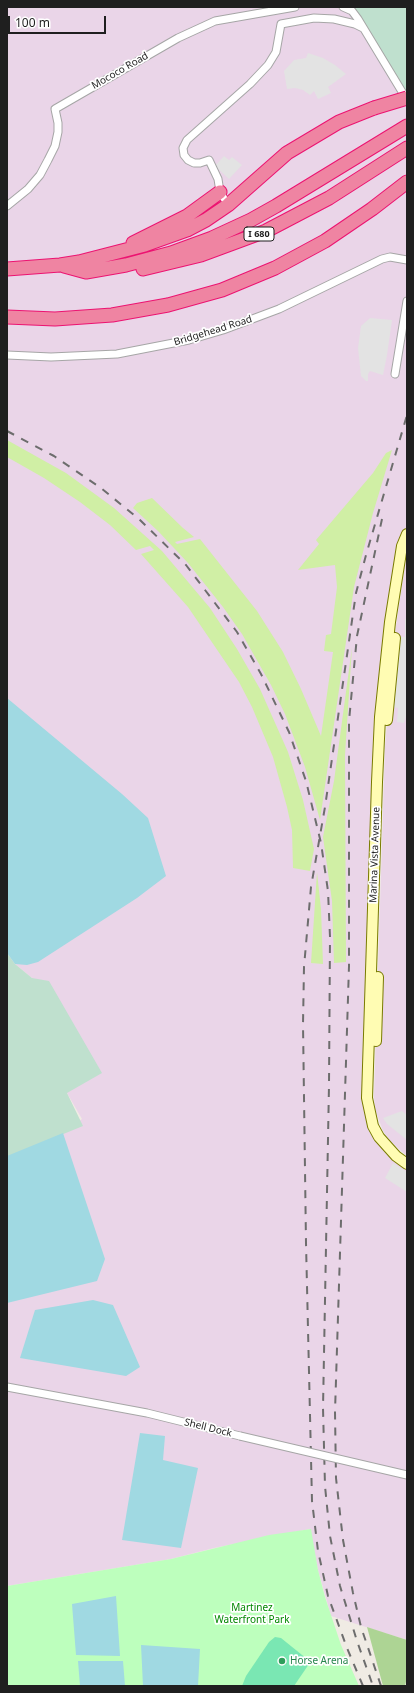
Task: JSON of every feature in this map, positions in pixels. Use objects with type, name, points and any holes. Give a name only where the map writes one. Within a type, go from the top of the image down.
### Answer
[{"type":"highway","name":"I 680","points":[[7,269],[60,265],[116,253],[180,233],[206,220],[228,205],[270,166],[287,153],[339,122],[374,108],[407,99]]},
{"type":"highway","name":"I 680","points":[[60,265],[86,272],[158,257],[198,244],[225,233],[276,206],[407,126]]},
{"type":"highway","name":"I 680","points":[[102,269],[122,272],[148,268],[192,258],[239,242],[276,226],[309,209],[404,150]]},
{"type":"highway","points":[[7,317],[69,318],[119,314],[168,305],[222,290],[275,268],[325,241],[372,210],[407,182]]},
{"type":"highway","points":[[116,253],[152,232],[187,216],[220,192]]},
{"type":"main road","name":"Marina Vista Avenue","points":[[407,534],[402,546],[391,615],[380,717],[367,1098],[373,1126],[379,1137],[396,1156],[407,1164]]},
{"type":"main road","name":"Marina Vista Avenue","points":[[407,554],[396,628],[386,740],[374,1096],[375,1109],[383,1131],[390,1141],[407,1156]]},
{"type":"street","name":"Mococo Road","points":[[7,206],[28,189],[40,175],[55,146],[58,123],[55,110],[178,38],[215,21],[296,7]]},
{"type":"street","points":[[343,7],[352,11],[407,99]]},
{"type":"street","points":[[228,205],[220,192],[218,179],[209,160],[200,163],[191,162],[184,155],[184,145],[190,137],[246,87],[272,61],[278,48],[281,24],[314,18],[351,22],[363,28]]},
{"type":"street","name":"Bridgehead Road","points":[[7,355],[51,357],[117,354],[189,340],[223,330],[279,309],[382,259],[390,257],[407,260]]},
{"type":"street","points":[[395,374],[407,301]]},
{"type":"street","name":"Shell Dock","points":[[7,1387],[148,1413],[407,1475]]},
{"type":"shaded area","points":[[7,7],[343,7],[352,11],[407,98],[407,533],[384,666],[367,1098],[373,1125],[407,1164],[407,1640],[331,1616],[318,1570],[310,1529],[214,1548],[171,1559],[7,1586],[7,1156],[69,1128],[82,1119],[67,1093],[32,978],[15,964],[7,953]]},
{"type":"shaded area","points":[[308,53],[323,58],[346,74],[328,87],[331,93],[318,99],[314,91],[310,95],[303,90],[295,88],[287,89],[284,71],[294,60],[306,58]]},
{"type":"shaded area","points":[[224,156],[229,160],[232,157],[242,165],[229,179],[215,166]]},
{"type":"shaded area","points":[[370,318],[392,320],[383,375],[370,371],[368,374],[368,381],[366,381],[361,376],[358,348],[361,326]]},
{"type":"shaded area","points":[[407,551],[407,1156],[390,1141],[383,1131],[375,1109],[374,1096],[385,747],[395,633]]},
{"type":"shaded area","points":[[405,619],[407,619],[407,713],[404,723],[397,722],[398,708],[393,707],[400,637],[405,637]]},
{"type":"shaded area","points":[[402,1111],[407,1115],[407,1140],[387,1124],[383,1118]]},
{"type":"shaded area","points":[[393,1163],[407,1172],[407,1192],[385,1178]]},
{"type":"green space","points":[[343,7],[407,7],[407,98],[358,19]]},
{"type":"green space","points":[[7,440],[66,473],[114,508],[162,551],[210,608],[237,649],[260,689],[288,752],[303,800],[314,849],[310,871],[293,868],[292,830],[287,807],[273,757],[252,707],[239,682],[188,607],[141,554],[154,550],[150,546],[136,550],[110,525],[80,502],[44,478],[7,457]]},
{"type":"green space","points":[[392,450],[373,513],[354,587],[320,820],[305,767],[285,714],[271,685],[242,634],[223,607],[188,563],[158,531],[133,508],[137,503],[152,498],[194,537],[175,542],[177,544],[200,539],[257,611],[283,652],[321,736],[333,652],[324,651],[326,635],[331,634],[337,587],[335,565],[298,570],[319,544],[316,540],[373,473],[386,453]]},
{"type":"green space","points":[[352,647],[345,755],[346,962],[334,963],[332,901],[323,837],[334,781]]},
{"type":"green space","points":[[317,872],[321,909],[323,964],[311,963]]},
{"type":"green space","points":[[7,953],[15,964],[32,978],[49,981],[102,1073],[67,1093],[83,1126],[7,1157]]},
{"type":"green space","name":"Martinez Waterfront Park","points":[[311,1529],[318,1570],[325,1597],[341,1645],[359,1686],[7,1686],[7,1586],[171,1559],[269,1535]]},
{"type":"green space","points":[[367,1627],[407,1640],[407,1677],[405,1686],[383,1686]]},
{"type":"green space","name":"Horse Arena","points":[[275,1637],[281,1638],[307,1659],[309,1664],[294,1686],[242,1686],[246,1676],[269,1642]]},
{"type":"water","points":[[7,698],[122,794],[148,818],[166,876],[137,898],[38,962],[27,965],[15,964],[7,953]]},
{"type":"water","points":[[63,1133],[105,1259],[97,1281],[7,1303],[7,1156]]},
{"type":"water","points":[[93,1300],[113,1305],[140,1367],[126,1376],[20,1358],[35,1310]]},
{"type":"water","points":[[140,1433],[165,1436],[163,1460],[198,1468],[181,1548],[122,1540]]},
{"type":"water","points":[[116,1596],[120,1656],[76,1655],[72,1604]]},
{"type":"water","points":[[141,1645],[200,1649],[198,1686],[143,1686]]},
{"type":"water","points":[[78,1661],[123,1661],[125,1686],[80,1686]]},
{"type":"waterway","points":[[26,1686],[38,1686]]},
{"type":"railway","points":[[363,1686],[328,1596],[318,1551],[312,1501],[306,1243],[303,1024],[304,967],[311,887],[325,807],[356,593],[407,415]]},
{"type":"railway","points":[[7,431],[54,456],[101,488],[140,520],[186,565],[237,632],[261,674],[289,732],[306,781],[321,843],[328,891],[330,937],[323,1408],[325,1486],[330,1536],[340,1586],[373,1686]]},
{"type":"railway","points":[[381,1686],[361,1627],[343,1540],[336,1478],[335,1412],[349,966],[349,721],[357,636],[382,519]]},
{"type":"place","name":"Horse Arena","points":[[282,1661]]}]
